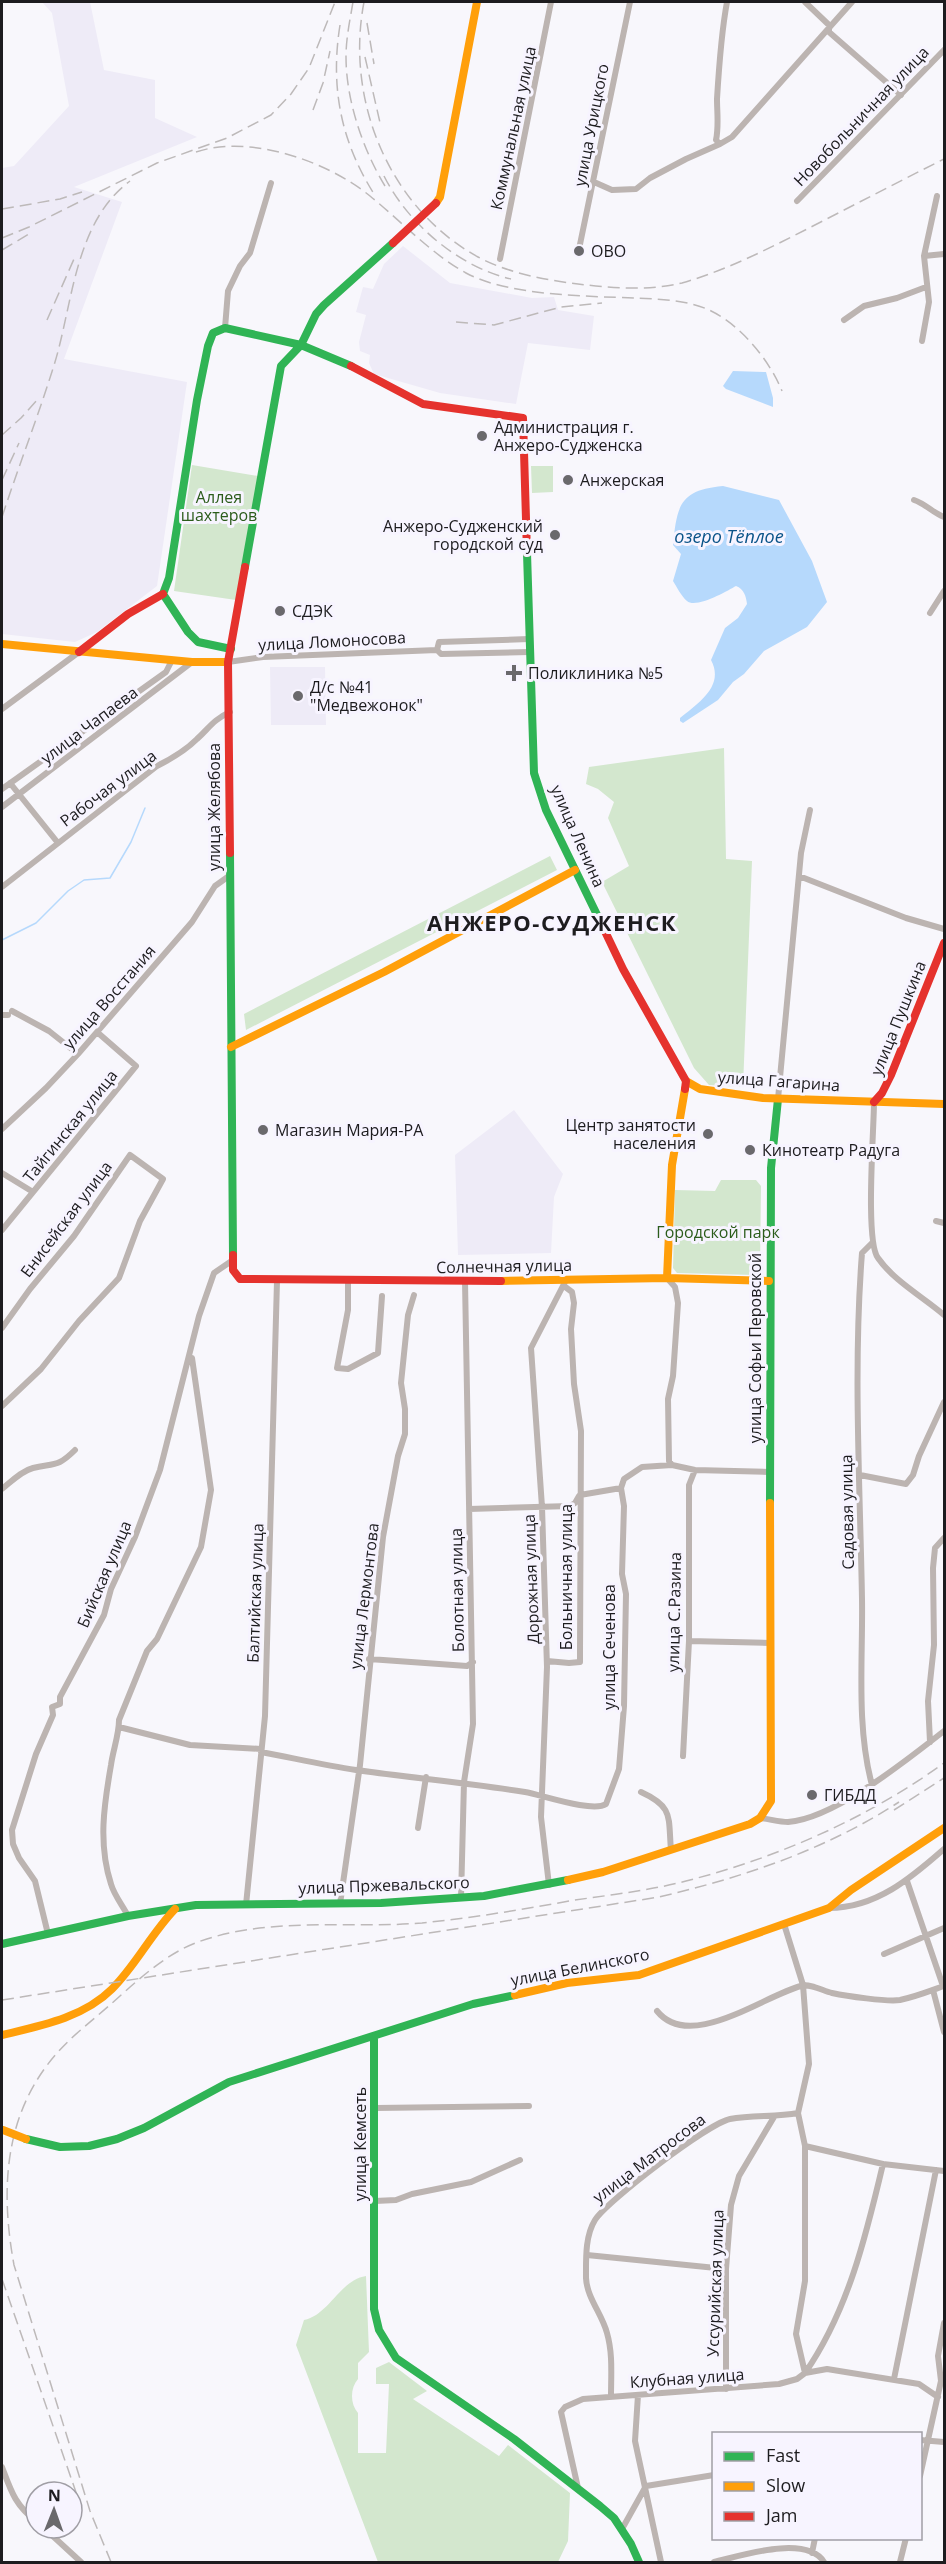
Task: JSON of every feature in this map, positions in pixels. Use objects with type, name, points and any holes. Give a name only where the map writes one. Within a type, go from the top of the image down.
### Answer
[{"type":"main road","name":"улица Желябова","points":[[240,1279],[233,1270],[228,662],[278,378],[281,366],[301,345],[316,314],[324,305],[440,197],[477,2]]},
{"type":"main road","points":[[79,652],[128,614],[163,594],[169,578],[208,346],[213,333],[225,328],[301,345]]},
{"type":"main road","name":"улица Ленина","points":[[301,345],[337,359],[423,404],[523,418],[534,773],[546,810],[638,998],[686,1081]]},
{"type":"main road","points":[[163,594],[188,632],[198,642],[231,649]]},
{"type":"main road","points":[[2,644],[192,662],[228,662]]},
{"type":"main road","points":[[231,1047],[384,972],[575,870]]},
{"type":"main road","name":"улица Пушкина","points":[[874,1102],[882,1093],[891,1075],[945,943]]},
{"type":"main road","points":[[667,1278],[670,1184],[686,1081]]},
{"type":"main road","name":"улица Гагарина","points":[[686,1081],[700,1089],[717,1093],[778,1099],[945,1104]]},
{"type":"main road","name":"улица Софьи Перовской","points":[[760,1818],[771,1801],[769,1281],[771,1168],[778,1099]]},
{"type":"main road","name":"Солнечная улица","points":[[240,1279],[565,1283],[667,1278],[769,1281]]},
{"type":"main road","name":"улица Пржевальского","points":[[2,1944],[128,1916],[196,1905],[340,1904],[461,1898],[549,1885],[603,1872],[750,1824],[760,1818]]},
{"type":"main road","points":[[826,1909],[945,1828]]},
{"type":"main road","points":[[2,2035],[56,2020],[98,2000],[112,1988],[157,1926],[175,1909]]},
{"type":"main road","name":"улица Белинского","points":[[374,2037],[473,2004],[527,1991],[567,1983],[639,1975],[826,1909]]},
{"type":"main road","points":[[2,2130],[26,2139],[60,2147],[89,2146],[117,2139],[144,2128],[229,2082],[374,2037]]},
{"type":"main road","name":"улица Кемсеть","points":[[374,2037],[376,2108],[374,2309],[379,2330],[388,2348],[396,2358],[514,2439],[614,2518],[622,2529]]},
{"type":"main road","points":[[622,2529],[639,2562]]},
{"type":"street","name":"Коммунальная улица","points":[[500,259],[551,2]]},
{"type":"street","name":"улица Урицкого","points":[[578,254],[630,2]]},
{"type":"street","points":[[720,144],[716,140],[717,102],[720,53],[727,2]]},
{"type":"street","points":[[806,2],[829,26],[829,32],[901,95]]},
{"type":"street","points":[[594,182],[612,190],[636,189],[650,178],[732,137],[852,2]]},
{"type":"street","name":"Новобольничная улица","points":[[797,201],[945,50]]},
{"type":"street","points":[[225,328],[228,291],[240,266],[250,253],[271,183]]},
{"type":"street","points":[[922,340],[930,302],[926,287],[924,256],[937,196]]},
{"type":"street","points":[[924,256],[945,254]]},
{"type":"street","points":[[844,320],[864,306],[897,298],[926,287]]},
{"type":"street","points":[[914,500],[921,502],[932,513],[945,517]]},
{"type":"street","points":[[930,614],[945,591]]},
{"type":"street","name":"улица Ломоносова","points":[[437,650],[439,642],[529,639]]},
{"type":"street","name":"улица Ломоносова","points":[[228,662],[263,657],[437,650],[441,654],[529,652]]},
{"type":"street","points":[[2,709],[79,652]]},
{"type":"street","name":"улица Чапаева","points":[[2,789],[166,672],[172,660]]},
{"type":"street","name":"улица Чапаева","points":[[2,807],[192,662]]},
{"type":"street","name":"Рабочая улица","points":[[2,887],[157,766],[197,740],[214,719],[230,712]]},
{"type":"street","points":[[10,783],[57,843]]},
{"type":"street","name":"улица Софьи Перовской","points":[[778,1099],[799,876],[810,810]]},
{"type":"street","name":"улица Восстания","points":[[2,1129],[78,1054],[192,922],[215,886],[229,876]]},
{"type":"street","points":[[799,876],[906,918],[945,929]]},
{"type":"street","points":[[7,1014],[49,1031],[78,1054]]},
{"type":"street","name":"Тайгинская улица","points":[[2,1230],[136,1066],[97,1032]]},
{"type":"street","points":[[874,1102],[873,1242],[876,1256],[892,1274],[945,1315]]},
{"type":"street","name":"Енисейская улица","points":[[2,1328],[30,1289],[74,1236],[130,1155],[163,1179],[140,1221],[119,1278],[41,1369],[2,1406]]},
{"type":"street","points":[[2,1173],[33,1192]]},
{"type":"street","points":[[936,1221],[945,1223]]},
{"type":"street","name":"Садовая улица","points":[[872,1785],[867,1767],[862,1701],[858,1384],[862,1253],[873,1242]]},
{"type":"street","name":"Бийская улица","points":[[48,1934],[35,1881],[12,1844],[12,1830],[36,1754],[53,1715],[52,1707],[60,1704],[60,1697],[104,1615],[111,1589],[135,1538],[160,1470],[199,1316],[214,1273],[233,1260]]},
{"type":"street","points":[[667,1278],[675,1287],[678,1303],[673,1376],[668,1398],[669,1461],[672,1465]]},
{"type":"street","name":"Балтийская улица","points":[[246,1905],[265,1716],[277,1281]]},
{"type":"street","name":"Болотная улица","points":[[461,1898],[464,1782],[473,1724],[465,1281]]},
{"type":"street","points":[[348,1282],[348,1310],[337,1368],[348,1369],[378,1353],[382,1296]]},
{"type":"street","points":[[469,1509],[570,1506],[580,1495],[581,1431],[573,1384],[571,1329],[574,1303],[572,1292],[565,1283]]},
{"type":"street","name":"Дорожная улица","points":[[549,1885],[541,1795],[545,1761],[547,1661],[542,1507],[531,1348],[565,1283]]},
{"type":"street","name":"улица Лермонтова","points":[[340,1904],[358,1770],[383,1537],[398,1456],[405,1434],[405,1409],[401,1383],[408,1315],[414,1295]]},
{"type":"street","name":"Бийская улица","points":[[128,1916],[111,1886],[104,1859],[102,1825],[119,1720],[147,1651],[157,1639],[201,1547],[211,1490],[192,1368],[192,1348]]},
{"type":"street","points":[[860,1475],[906,1484],[914,1475],[919,1456],[945,1402]]},
{"type":"street","points":[[2,1489],[19,1474],[32,1468],[52,1466],[65,1460],[75,1450]]},
{"type":"street","points":[[580,1495],[621,1488],[624,1479],[642,1467],[672,1465],[695,1470],[770,1472]]},
{"type":"street","name":"улица С.Разина","points":[[683,1756],[689,1641],[689,1485],[695,1470]]},
{"type":"street","name":"улица Сеченова","points":[[541,1795],[601,1807],[606,1804],[619,1769],[624,1706],[626,1593],[622,1574],[624,1506],[621,1488]]},
{"type":"street","name":"Больничная улица","points":[[547,1661],[580,1662],[580,1495]]},
{"type":"street","points":[[930,1742],[928,1701],[934,1645],[933,1568],[935,1548],[945,1538]]},
{"type":"street","points":[[689,1641],[770,1643]]},
{"type":"street","points":[[369,1659],[467,1666],[473,1662]]},
{"type":"street","points":[[119,1727],[190,1745],[261,1750],[358,1770],[464,1782],[541,1795]]},
{"type":"street","points":[[760,1818],[788,1822],[818,1814],[872,1785],[945,1731]]},
{"type":"street","points":[[418,1828],[426,1778]]},
{"type":"street","points":[[641,1792],[660,1801],[668,1814],[671,1850]]},
{"type":"street","name":"улица Белинского","points":[[826,1909],[844,1908],[870,1900],[907,1881],[945,1849]]},
{"type":"street","points":[[657,2011],[664,2020],[679,2025],[718,2022],[803,1984],[832,1993],[899,2000],[944,1986],[907,1881]]},
{"type":"street","points":[[784,1924],[803,1984],[809,2064],[798,2113],[805,2146],[805,2281],[796,2334],[805,2373]]},
{"type":"street","points":[[884,1954],[945,1928]]},
{"type":"street","points":[[933,1990],[945,2032]]},
{"type":"street","points":[[376,2108],[529,2106]]},
{"type":"street","name":"улица Матросова","points":[[610,2397],[612,2355],[607,2331],[588,2292],[587,2237],[596,2219],[612,2202],[705,2130],[728,2119],[774,2117],[798,2113]]},
{"type":"street","name":"Уссурийская улица","points":[[726,2389],[726,2269],[731,2205],[739,2176],[774,2117]]},
{"type":"street","points":[[805,2146],[884,2164],[945,2171]]},
{"type":"street","points":[[375,2201],[396,2200],[412,2194],[471,2182],[520,2160]]},
{"type":"street","points":[[805,2373],[819,2353],[853,2277],[884,2164]]},
{"type":"street","points":[[894,2379],[936,2170]]},
{"type":"street","points":[[587,2255],[726,2269]]},
{"type":"street","points":[[922,2472],[943,2381],[938,2356],[945,2323]]},
{"type":"street","name":"Клубная улица","points":[[578,2489],[561,2412],[565,2407],[583,2399],[779,2384],[797,2379],[805,2373],[827,2369],[919,2384],[938,2397]]},
{"type":"street","points":[[638,2395],[635,2440],[661,2562]]},
{"type":"street","points":[[922,2440],[945,2442]]},
{"type":"street","points":[[2,2467],[15,2501],[24,2512]]},
{"type":"street","points":[[646,2486],[712,2475]]},
{"type":"street","points":[[622,2529],[646,2486]]},
{"type":"street","points":[[57,2540],[81,2562]]},
{"type":"street","points":[[812,2553],[815,2540]]},
{"type":"street","points":[[900,2562],[906,2540]]},
{"type":"street","points":[[714,2562],[780,2548],[807,2550],[824,2562]]},
{"type":"shaded area","points":[[42,2],[90,2],[104,70],[155,80],[155,118],[197,137],[74,187],[122,202],[64,359],[187,382],[157,586],[97,632],[75,642],[2,634],[2,168],[14,166],[69,106],[52,13]]},
{"type":"shaded area","points":[[403,246],[450,283],[532,298],[554,297],[558,310],[594,316],[590,350],[528,343],[516,404],[440,393],[374,374],[369,363],[370,355],[360,351],[359,342],[366,315],[356,312],[363,287],[373,289],[384,264]]},
{"type":"shaded area","name":"Д/с №41 \"Медвежонок\"","points":[[270,667],[325,667],[326,725],[271,725]]},
{"type":"shaded area","points":[[514,1110],[563,1174],[554,1197],[551,1253],[458,1255],[455,1155]]},
{"type":"green space","name":"Аллея шахтеров","points":[[192,465],[258,476],[236,600],[174,591]]},
{"type":"green space","points":[[531,466],[553,466],[553,492],[532,493]]},
{"type":"green space","points":[[724,748],[726,859],[752,861],[743,1087],[709,1085],[694,1068],[602,882],[629,866],[608,818],[614,802],[598,789],[586,784],[589,767]]},
{"type":"green space","points":[[550,856],[557,870],[246,1030],[244,1014]]},
{"type":"green space","name":"Городской парк","points":[[721,1180],[756,1180],[761,1186],[760,1270],[754,1275],[677,1273],[673,1268],[675,1190],[715,1191]]},
{"type":"green space","points":[[366,2276],[369,2352],[358,2363],[358,2379],[352,2396],[358,2413],[358,2453],[386,2453],[389,2384],[376,2384],[376,2368],[389,2362],[427,2391],[413,2399],[499,2456],[508,2445],[570,2493],[568,2541],[558,2562],[378,2562],[296,2345],[304,2320],[321,2312],[349,2284]]},
{"type":"water","points":[[733,371],[766,372],[773,407],[726,389],[723,386]]},
{"type":"water","name":"озеро Тёплое","points":[[723,486],[779,500],[812,561],[827,602],[807,627],[764,651],[718,700],[683,723],[680,718],[708,693],[712,686],[715,678],[711,660],[725,628],[738,618],[747,604],[744,593],[736,586],[712,598],[691,603],[683,597],[673,581],[681,554],[673,545],[676,519],[683,502],[698,491]]},
{"type":"waterway","points":[[2,940],[36,923],[68,891],[84,880],[110,878],[131,842],[145,808]]},
{"type":"railway","points":[[2,238],[29,227],[157,163],[227,138],[271,115],[291,94],[309,68],[335,2]]},
{"type":"railway","points":[[353,2],[346,50],[349,90],[363,141],[385,186]]},
{"type":"railway","points":[[364,2],[360,39],[361,76],[368,113],[380,148],[398,181],[420,210],[447,236],[490,263],[527,275],[617,288],[644,288],[682,283],[764,251],[944,159]]},
{"type":"railway","points":[[367,23],[374,64]]},
{"type":"railway","points":[[340,25],[336,71],[341,114],[354,156],[376,197]]},
{"type":"railway","points":[[313,110],[323,83],[330,51]]},
{"type":"railway","points":[[365,57],[381,127]]},
{"type":"railway","points":[[196,152],[217,147],[240,146],[287,154],[310,162],[352,183],[440,256],[466,273],[484,281],[548,293],[663,300],[707,309],[730,323],[752,343],[782,391]]},
{"type":"railway","points":[[384,176],[407,211],[437,241],[473,265],[511,279]]},
{"type":"railway","points":[[2,517],[55,362],[72,289],[87,240],[98,218],[112,198],[130,181]]},
{"type":"railway","points":[[2,209],[60,199],[82,192]]},
{"type":"railway","points":[[2,250],[29,234]]},
{"type":"railway","points":[[47,320],[74,259]]},
{"type":"railway","points":[[456,322],[494,325],[561,307],[602,303]]},
{"type":"railway","points":[[2,435],[37,400]]},
{"type":"railway","points":[[2,480],[19,443]]},
{"type":"railway","points":[[111,2562],[90,2511],[14,2265],[7,2208],[10,2152],[26,2100],[40,2075],[70,2039],[152,1969],[198,1942],[225,1934],[281,1926],[440,1921],[496,1914],[672,1884],[754,1861],[821,1834],[884,1801],[944,1763]]},
{"type":"railway","points":[[894,1810],[944,1778]]},
{"type":"railway","points":[[2,2000],[659,1897],[753,1871],[783,1860],[842,1834],[899,1802]]},
{"type":"railway","points":[[2,2279],[72,2480]]},
{"type":"traffic: fast","points":[[245,567],[281,366],[301,345],[316,314],[324,305],[393,243]]},
{"type":"traffic: fast","points":[[163,594],[169,578],[197,400],[208,346],[213,333],[225,328],[301,345],[351,366]]},
{"type":"traffic: fast","points":[[527,553],[534,773],[546,810],[601,923]]},
{"type":"traffic: fast","points":[[163,594],[188,632],[198,642],[231,649]]},
{"type":"traffic: fast","points":[[230,853],[233,1255]]},
{"type":"traffic: fast","points":[[770,1503],[771,1168],[778,1099]]},
{"type":"traffic: fast","points":[[2,1944],[128,1916],[196,1905],[381,1903],[484,1896],[568,1880]]},
{"type":"traffic: fast","points":[[26,2139],[60,2147],[89,2146],[117,2139],[144,2128],[229,2082],[473,2004],[515,1995]]},
{"type":"traffic: fast","points":[[374,2037],[374,2309],[379,2330],[396,2358],[514,2439],[614,2518],[631,2544],[639,2562]]},
{"type":"traffic: slow","points":[[436,203],[440,197],[477,2]]},
{"type":"traffic: slow","points":[[2,644],[192,662],[228,662]]},
{"type":"traffic: slow","points":[[231,1047],[384,972],[575,870]]},
{"type":"traffic: slow","points":[[686,1081],[700,1089],[763,1098],[944,1104]]},
{"type":"traffic: slow","points":[[667,1278],[672,1165],[685,1089]]},
{"type":"traffic: slow","points":[[501,1281],[667,1278],[769,1281]]},
{"type":"traffic: slow","points":[[568,1880],[603,1872],[750,1824],[760,1818],[771,1801],[770,1503]]},
{"type":"traffic: slow","points":[[515,1995],[567,1983],[639,1975],[829,1908],[851,1890],[944,1828]]},
{"type":"traffic: slow","points":[[2,2035],[60,2020],[101,1999],[121,1980],[175,1909]]},
{"type":"traffic: slow","points":[[3,2130],[26,2139]]},
{"type":"traffic: jam","points":[[393,243],[436,203]]},
{"type":"traffic: jam","points":[[351,366],[423,404],[523,418],[527,553]]},
{"type":"traffic: jam","points":[[230,853],[228,662],[245,567]]},
{"type":"traffic: jam","points":[[79,652],[128,614],[163,594]]},
{"type":"traffic: jam","points":[[601,923],[623,969],[686,1081],[685,1089]]},
{"type":"traffic: jam","points":[[874,1102],[882,1093],[891,1075],[944,943]]},
{"type":"traffic: jam","points":[[233,1255],[233,1270],[240,1279],[501,1281]]},
{"type":"place","name":"ОВО","points":[[579,251]]},
{"type":"place","name":"Администрация г. Анжеро-Судженска","points":[[482,436]]},
{"type":"place","name":"Анжерская","points":[[568,480]]},
{"type":"place","name":"Анжеро-Судженский городской суд","points":[[555,535]]},
{"type":"place","name":"СДЭК","points":[[280,611]]},
{"type":"place","name":"Поликлиника №5","points":[[514,673]]},
{"type":"place","name":"Д/с №41 \"Медвежонок\"","points":[[298,696]]},
{"type":"place","name":"Магазин Мария-РА","points":[[263,1130]]},
{"type":"place","name":"Центр занятости населения","points":[[708,1134]]},
{"type":"place","name":"Кинотеатр Радуга","points":[[750,1150]]},
{"type":"place","name":"ГИБДД","points":[[812,1795]]},
{"type":"district","name":"АНЖЕРО-СУДЖЕНСК","points":[[552,923]]}]
